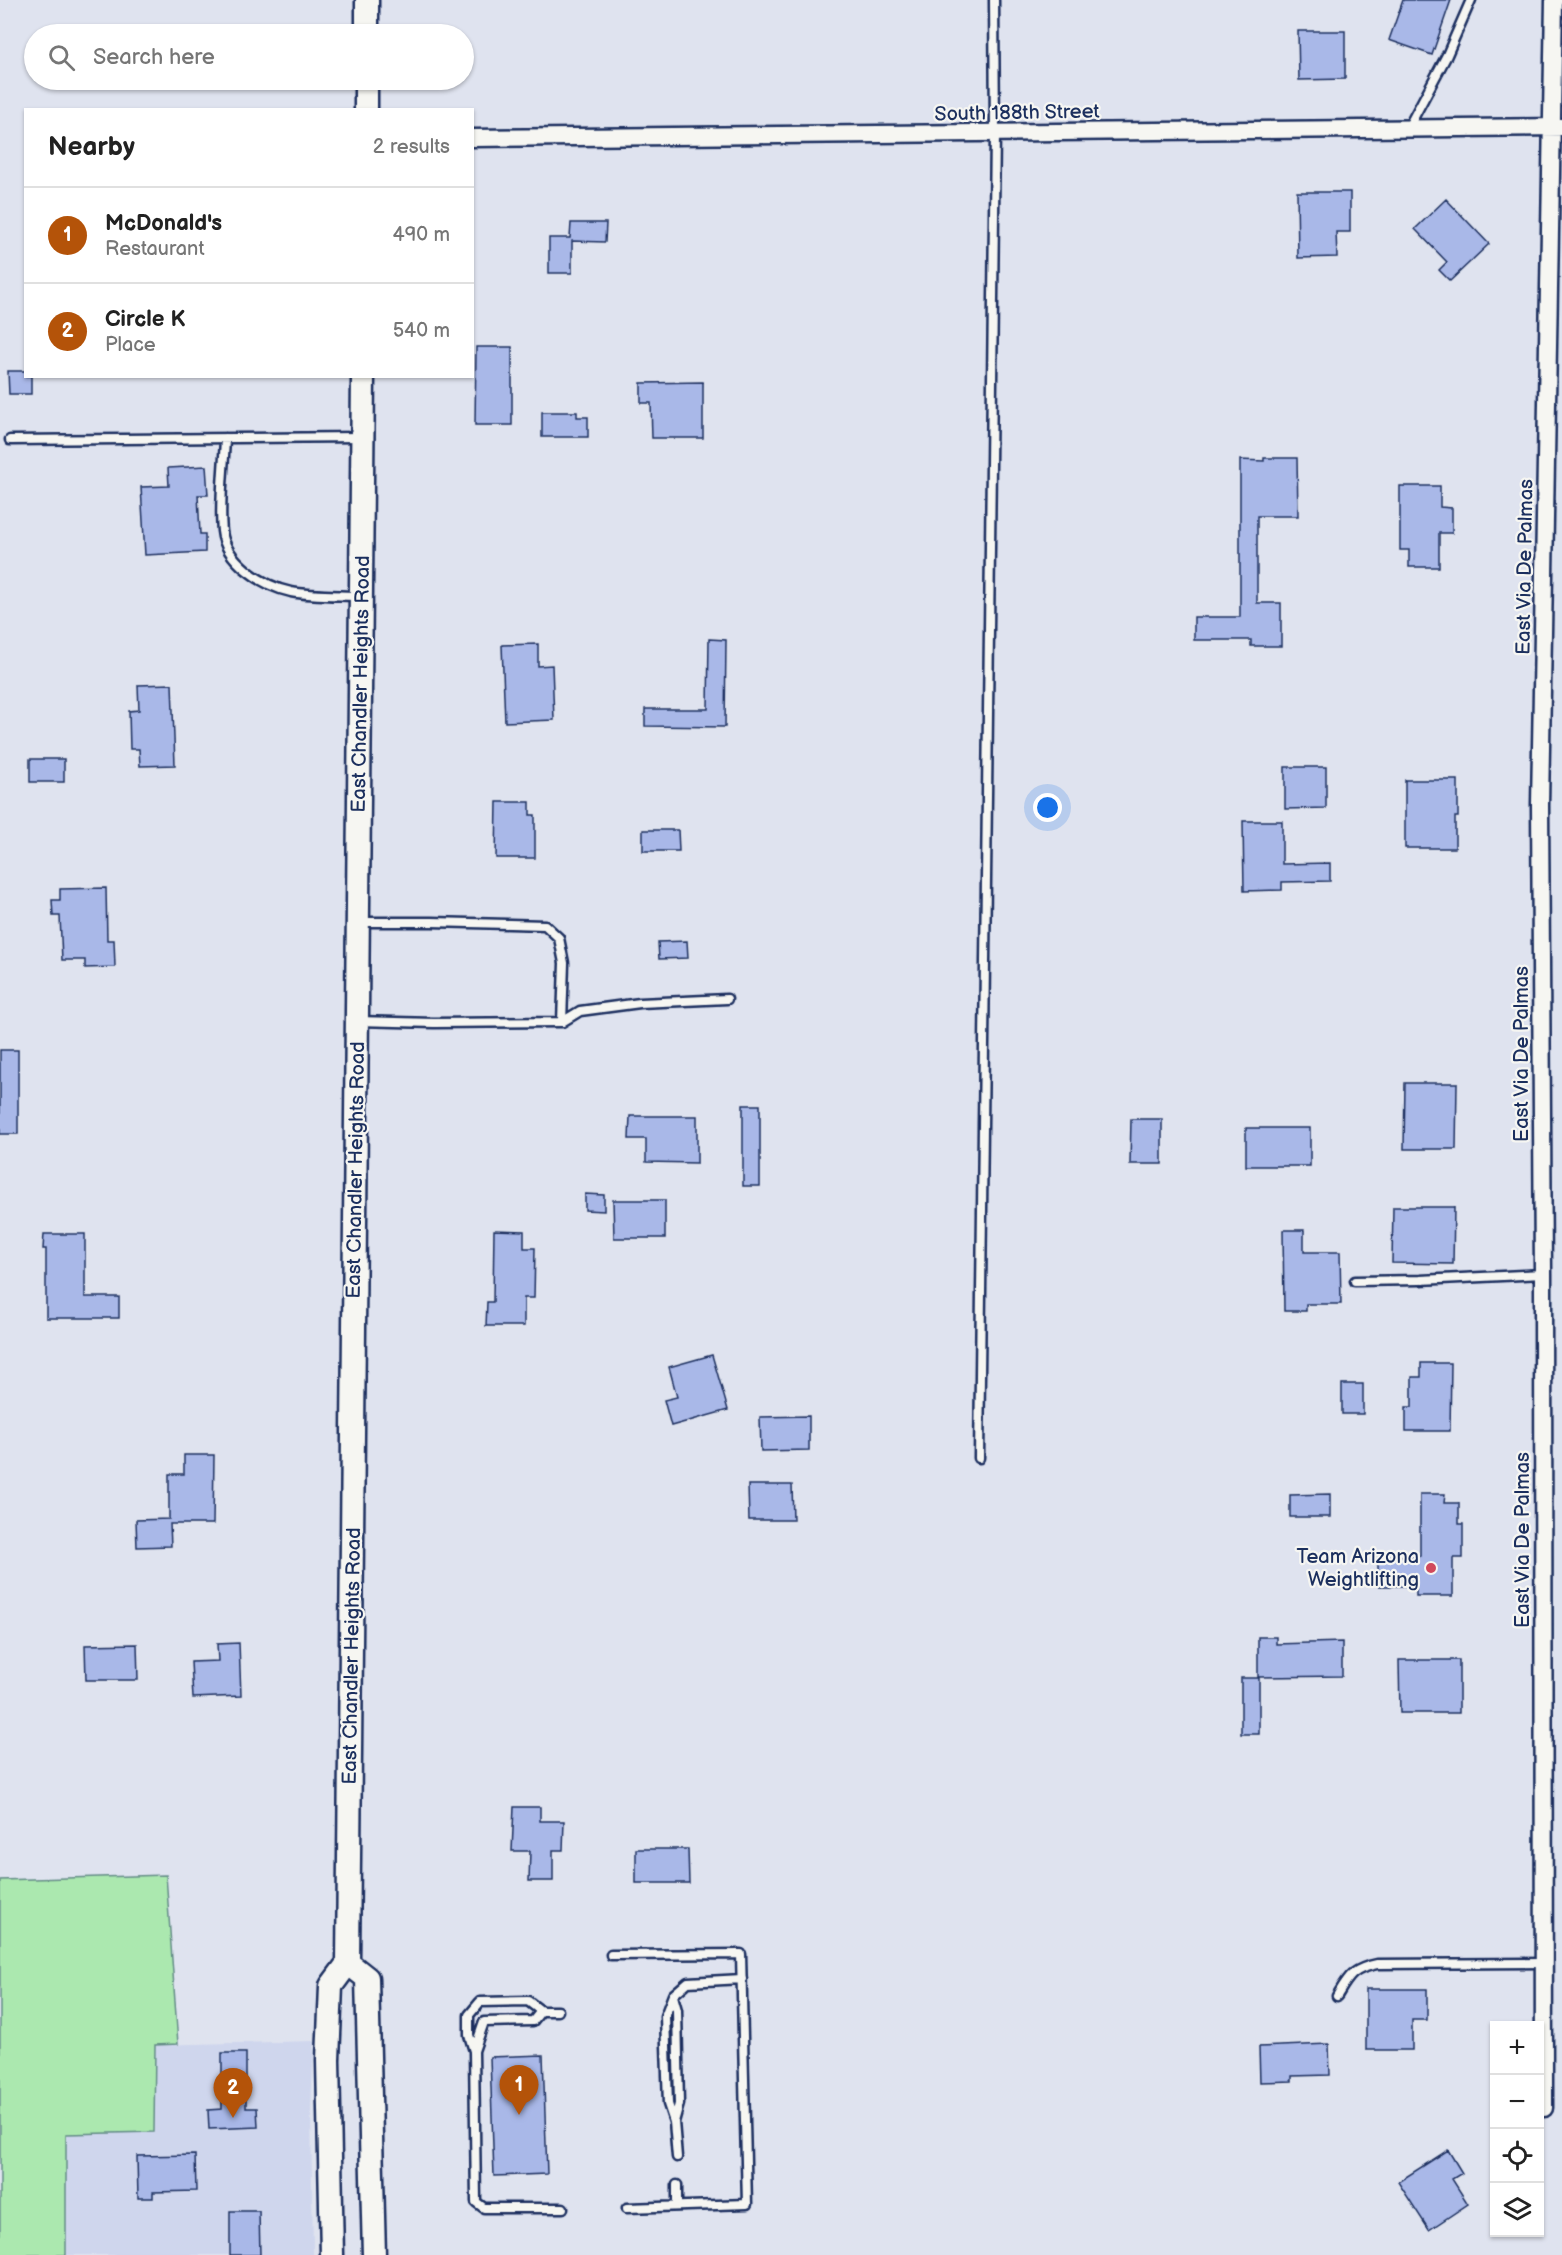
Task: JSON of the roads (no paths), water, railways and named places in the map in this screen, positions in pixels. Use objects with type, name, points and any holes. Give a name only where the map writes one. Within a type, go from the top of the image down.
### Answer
[{"type":"main road","points":[[367,0],[367,24]]},
{"type":"main road","points":[[366,90],[366,108]]},
{"type":"main road","name":"East Chandler Heights Road","points":[[348,1963],[363,378]]},
{"type":"main road","points":[[332,2255],[328,2060],[331,1986],[348,1963],[367,1978],[374,2255]]},
{"type":"street","name":"East Via De Palmas","points":[[1544,2075],[1540,805],[1558,127],[1554,0]]},
{"type":"street","name":"South 188th Street","points":[[474,138],[1558,127]]},
{"type":"street","points":[[1544,1958],[1562,1954]]},
{"type":"lane","points":[[979,1458],[995,133],[994,0]]},
{"type":"lane","points":[[1408,128],[1447,55],[1471,0]]},
{"type":"lane","points":[[10,440],[363,437]]},
{"type":"lane","points":[[225,438],[222,531],[230,554],[255,575],[281,589],[304,593],[360,596]]},
{"type":"lane","points":[[357,922],[545,925],[559,938],[564,963],[562,1022]]},
{"type":"lane","points":[[356,1021],[562,1022],[580,1011],[640,1003],[727,999]]},
{"type":"lane","points":[[1355,1281],[1543,1274]]},
{"type":"lane","points":[[611,1955],[741,1954],[747,2204],[627,2208]]},
{"type":"lane","points":[[1337,1996],[1351,1973],[1362,1967],[1377,1964],[1544,1958]]},
{"type":"lane","points":[[677,2157],[674,2122],[679,2104],[677,2010],[673,1995],[688,1982],[742,1979]]},
{"type":"lane","points":[[558,2011],[541,2011],[528,2001],[480,2002],[469,2015],[469,2035],[474,2051],[476,2202],[484,2208],[563,2208]]},
{"type":"lane","points":[[474,2051],[484,2022],[533,2021],[541,2011]]},
{"type":"lane","points":[[677,2185],[677,2206]]},
{"type":"place","name":"Team Arizona Weightlifting","points":[[1431,1568]]},
{"type":"place","name":"McDonald's","points":[[519,2115]]},
{"type":"place","name":"Circle K","points":[[233,2118]]}]
